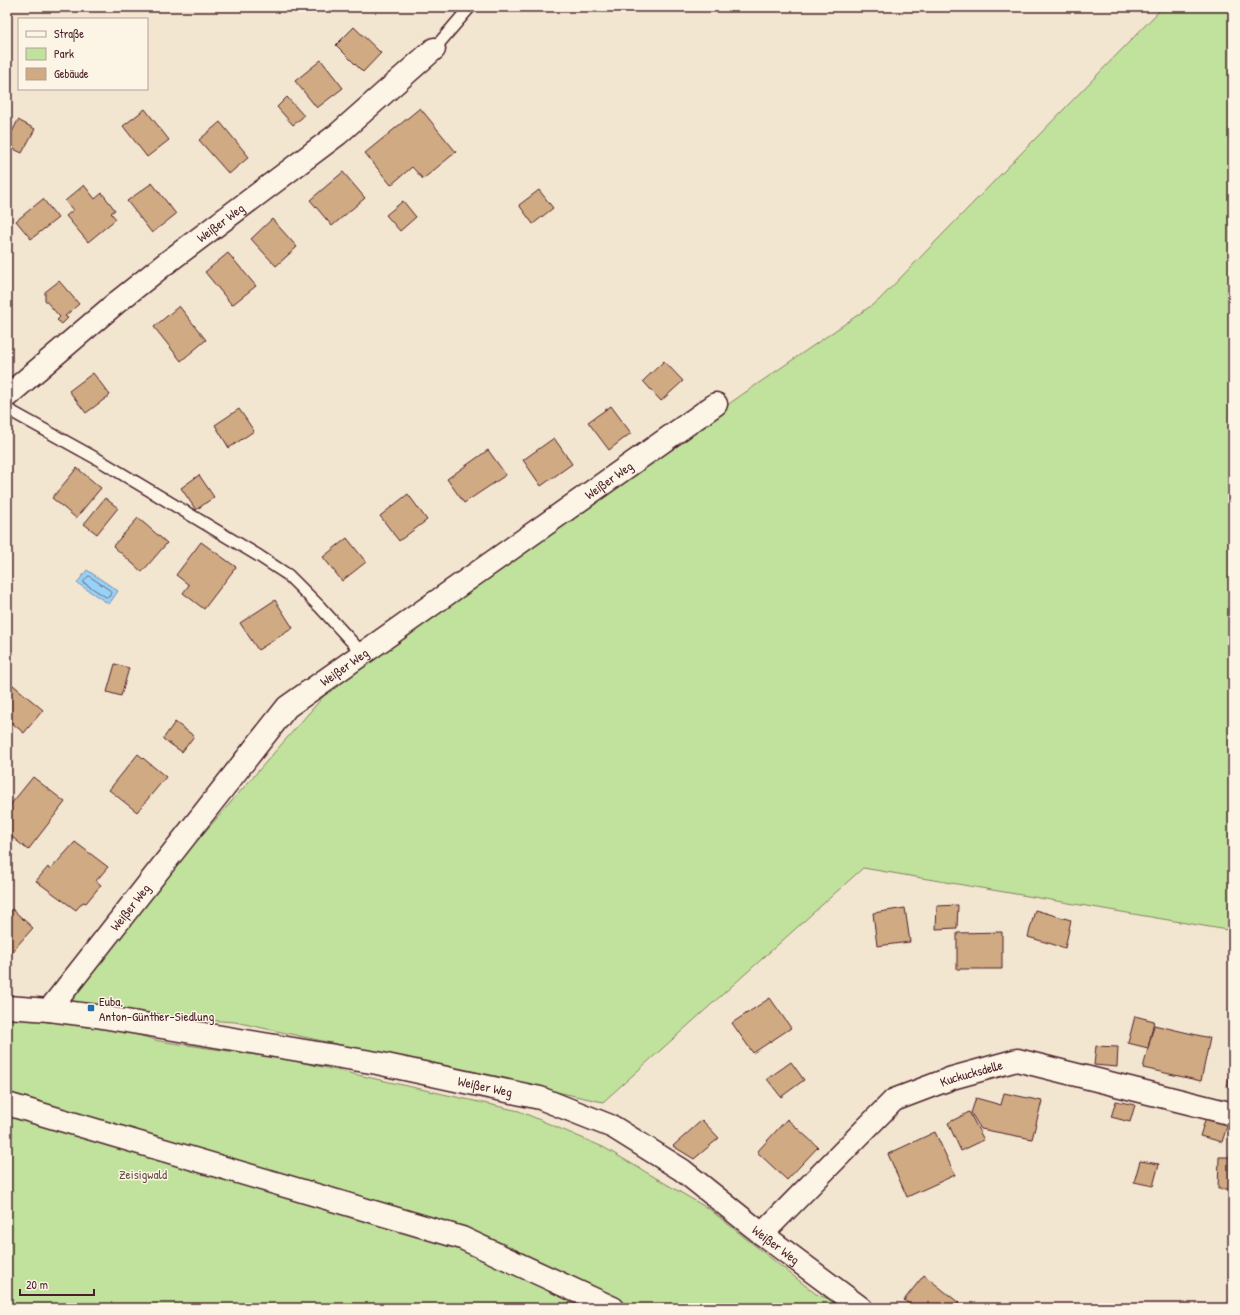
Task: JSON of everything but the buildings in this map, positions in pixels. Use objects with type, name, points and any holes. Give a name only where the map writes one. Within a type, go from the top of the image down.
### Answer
[{"type":"street","name":"Weißer Weg","points":[[7,396],[116,303],[165,264],[338,134],[434,49]]},
{"type":"street","name":"Weißer Weg","points":[[49,1010],[287,707],[716,404]]},
{"type":"street","name":"Weißer Weg","points":[[7,1007],[49,1010],[96,1016],[377,1062],[540,1098],[613,1127],[682,1170],[762,1234],[861,1308]]},
{"type":"street","name":"Kuckucksdelle","points":[[762,1234],[894,1100],[952,1078],[1017,1060],[1233,1114]]},
{"type":"street","points":[[7,1104],[462,1238],[613,1308]]},
{"type":"lane","points":[[434,49],[470,7]]},
{"type":"lane","points":[[7,409],[99,460],[288,575],[363,654]]},
{"type":"green space","name":"Zeisigwald","points":[[1163,7],[1233,7],[1233,931],[863,868],[603,1102],[235,1022],[52,1010],[159,1041],[291,1060],[519,1111],[603,1147],[709,1209],[816,1294],[853,1308],[7,1308],[7,1007],[49,1010],[329,690],[740,396],[878,301]]},
{"type":"water","points":[[87,570],[118,591],[109,604],[77,583]]},
{"type":"place","name":"Euba, Anton-Günther-Siedlung","points":[[91,1008]]}]
